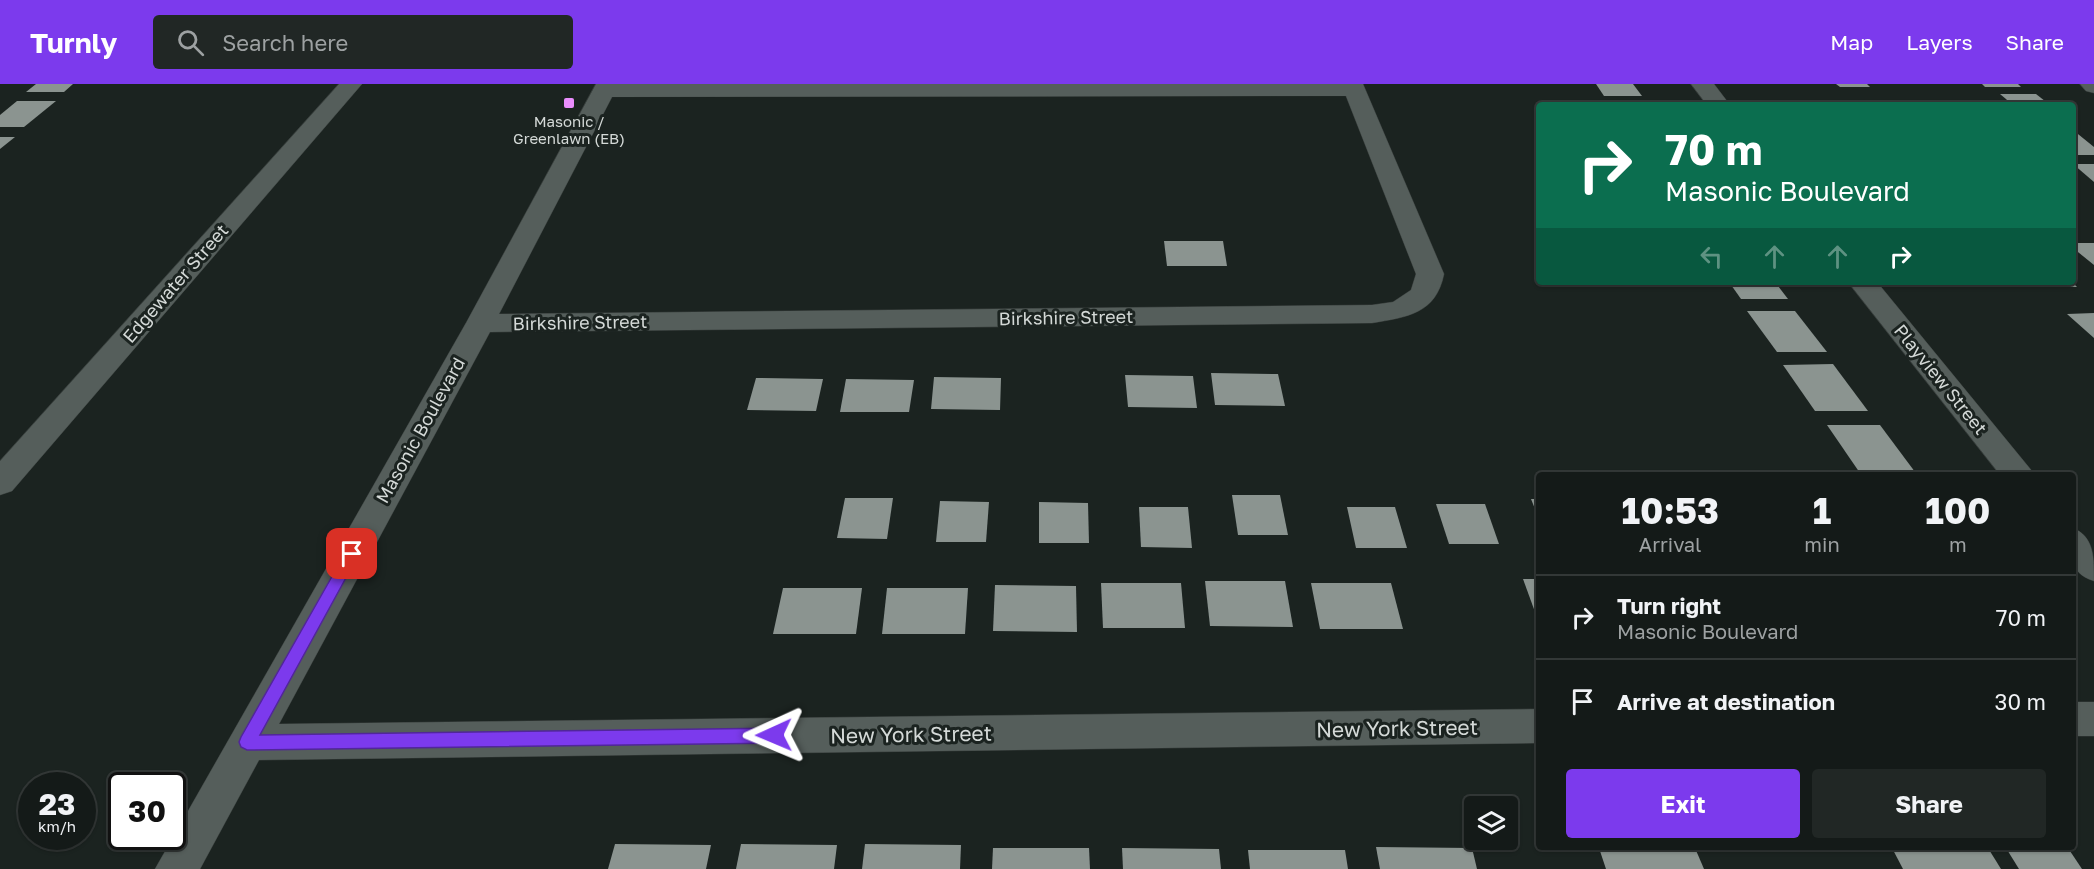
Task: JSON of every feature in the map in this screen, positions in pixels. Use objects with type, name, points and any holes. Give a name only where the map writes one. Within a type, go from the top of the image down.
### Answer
[{"type":"street","name":"Edgewater Street","points":[[0,483],[351,84]]},
{"type":"street","points":[[1702,84],[1717,102]]},
{"type":"street","points":[[605,87],[1353,86]]},
{"type":"street","name":"Birkshire Street","points":[[480,323],[1372,314],[1397,309],[1420,301],[1428,288],[1430,274],[1353,86]]},
{"type":"street","name":"Masonic Boulevard","points":[[177,869],[480,323],[605,87]]},
{"type":"street","name":"Playview Street","points":[[1864,285],[2016,472]]},
{"type":"street","points":[[2076,545],[2094,567]]},
{"type":"street","points":[[2076,719],[2094,719]]},
{"type":"street","name":"New York Street","points":[[247,742],[1536,726]]},
{"type":"building","points":[[36,84],[73,84],[64,92],[26,92]]},
{"type":"building","points":[[1596,84],[1633,84],[1642,96],[1604,96]]},
{"type":"building","points":[[1836,84],[1867,84],[1870,87],[1840,87]]},
{"type":"building","points":[[1982,84],[2018,84],[2021,87],[1985,87]]},
{"type":"building","points":[[2000,94],[2036,94],[2046,102],[2009,102]]},
{"type":"building","points":[[17,101],[56,101],[24,127],[0,127],[0,115]]},
{"type":"building","points":[[2076,132],[2094,147],[2094,155],[2076,155]]},
{"type":"building","points":[[0,137],[15,137],[0,149]]},
{"type":"building","points":[[2076,164],[2094,164],[2094,182],[2076,167]]},
{"type":"building","points":[[1164,241],[1223,241],[1227,266],[1167,266]]},
{"type":"building","points":[[2076,243],[2094,243],[2094,265],[2076,250]]},
{"type":"building","points":[[1731,285],[1777,285],[1788,299],[1741,299]]},
{"type":"building","points":[[2037,285],[2075,285],[2077,287],[2039,287]]},
{"type":"building","points":[[1747,311],[1795,311],[1827,352],[1777,352]]},
{"type":"building","points":[[2094,313],[2094,338],[2067,314]]},
{"type":"building","points":[[1833,364],[1868,411],[1815,411],[1783,365]]},
{"type":"building","points":[[1211,373],[1278,374],[1285,406],[1215,405]]},
{"type":"building","points":[[1125,375],[1193,376],[1197,408],[1128,407]]},
{"type":"building","points":[[934,377],[1001,378],[1000,410],[931,409]]},
{"type":"building","points":[[756,378],[823,379],[816,411],[747,410]]},
{"type":"building","points":[[846,379],[914,380],[909,412],[840,412]]},
{"type":"building","points":[[1827,425],[1880,425],[1915,472],[1859,472]]},
{"type":"building","points":[[1232,495],[1280,495],[1288,535],[1238,535]]},
{"type":"building","points":[[845,498],[893,498],[887,539],[837,538]]},
{"type":"building","points":[[1531,499],[1536,499],[1536,512]]},
{"type":"building","points":[[940,501],[989,502],[986,542],[936,542]]},
{"type":"building","points":[[1039,502],[1088,503],[1089,543],[1039,543]]},
{"type":"building","points":[[1436,504],[1485,504],[1499,544],[1449,544]]},
{"type":"building","points":[[1139,507],[1188,507],[1192,548],[1141,547]]},
{"type":"building","points":[[1347,507],[1395,507],[1407,548],[1356,548]]},
{"type":"building","points":[[1523,579],[1536,579],[1536,615]]},
{"type":"building","points":[[1205,581],[1285,581],[1293,627],[1210,626]]},
{"type":"building","points":[[1101,583],[1181,583],[1185,628],[1103,628]]},
{"type":"building","points":[[1311,583],[1391,583],[1403,629],[1320,629]]},
{"type":"building","points":[[995,585],[1076,586],[1077,632],[993,631]]},
{"type":"building","points":[[783,588],[862,588],[856,634],[773,634]]},
{"type":"building","points":[[887,588],[968,588],[965,634],[882,634]]},
{"type":"building","points":[[615,844],[711,845],[706,869],[608,869]]},
{"type":"building","points":[[741,844],[837,845],[834,869],[736,869]]},
{"type":"building","points":[[865,844],[961,845],[960,869],[862,869]]},
{"type":"building","points":[[1376,847],[1464,848],[1464,850],[1472,850],[1477,869],[1380,869]]},
{"type":"building","points":[[993,848],[1089,848],[1090,869],[992,869]]},
{"type":"building","points":[[1122,848],[1219,849],[1221,869],[1123,869]]},
{"type":"building","points":[[1248,850],[1345,850],[1348,869],[1250,869]]},
{"type":"building","points":[[1600,850],[1696,850],[1704,869],[1606,869]]},
{"type":"building","points":[[1893,850],[1989,850],[2001,869],[1903,869]]},
{"type":"building","points":[[2007,850],[2069,850],[2082,869],[2019,869]]},
{"type":"place","name":"Masonic / Greenlawn (EB)","points":[[569,103]]},
{"type":"route","points":[[352,554],[247,742],[774,735]]}]
